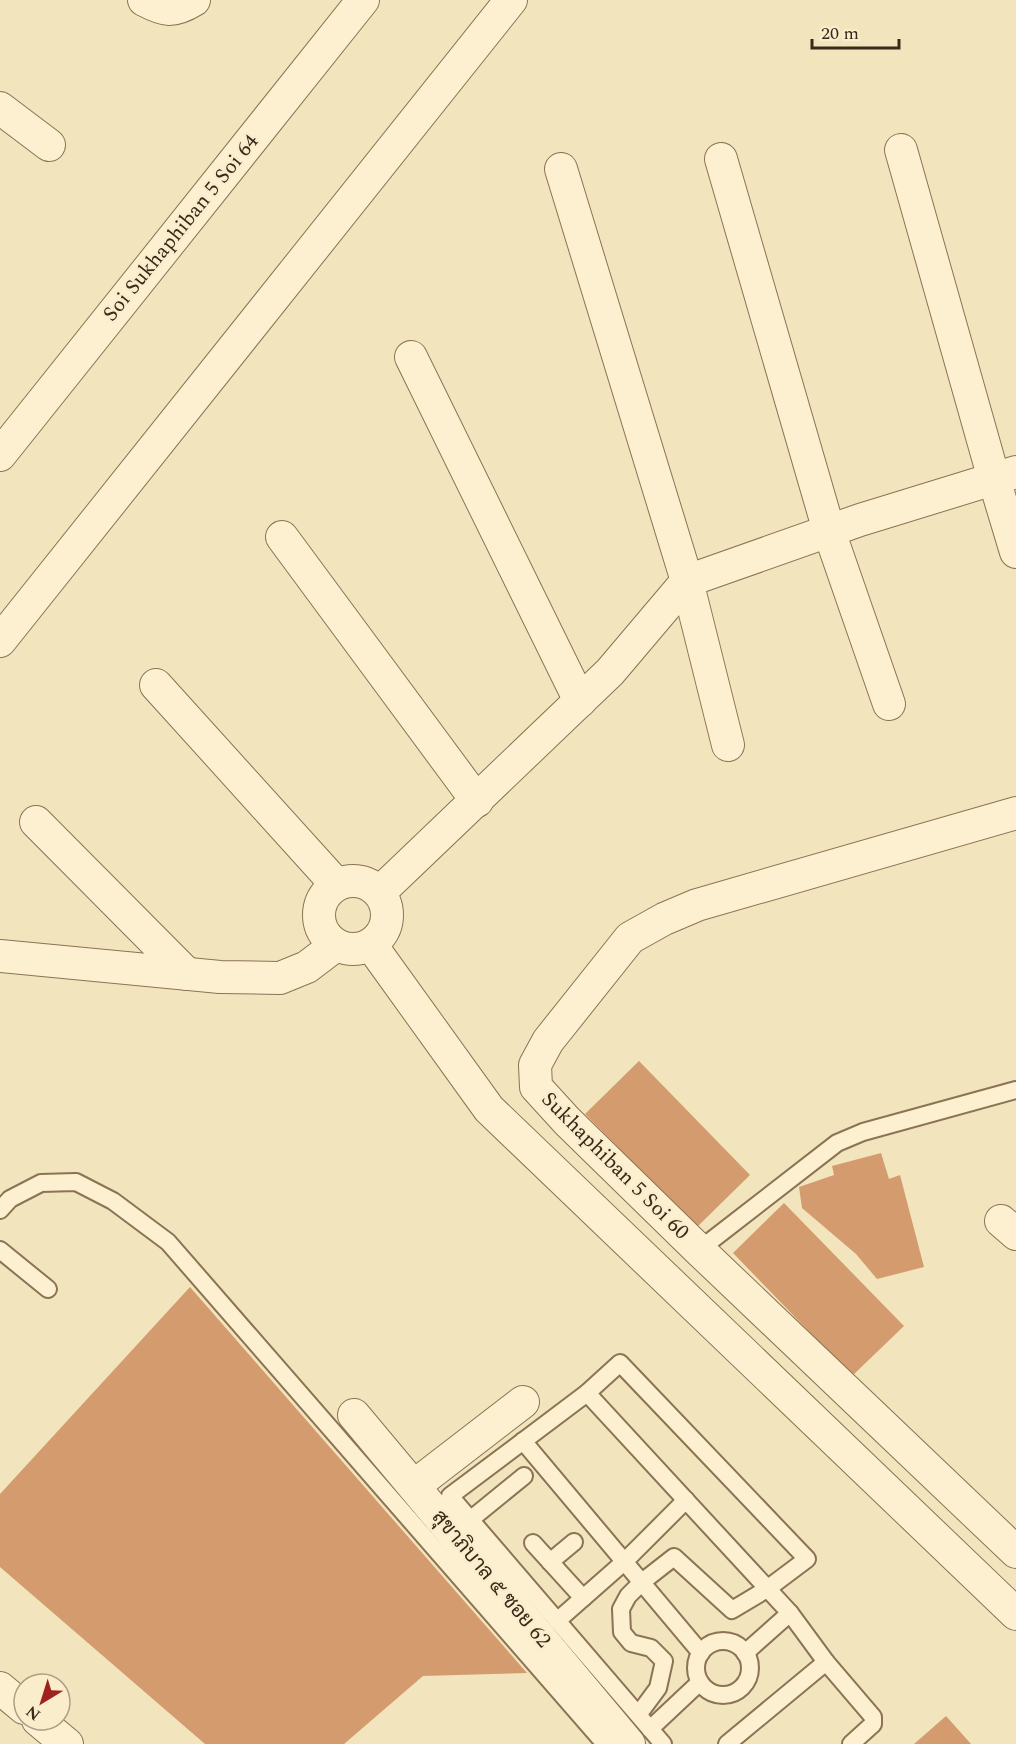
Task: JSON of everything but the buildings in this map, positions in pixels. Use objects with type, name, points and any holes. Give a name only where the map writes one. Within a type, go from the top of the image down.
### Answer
[{"type":"street","points":[[144,0],[162,10],[183,7],[194,0]]},
{"type":"street","name":"Soi Sukhaphiban 5 Soi 64","points":[[0,455],[363,0]]},
{"type":"street","points":[[0,641],[511,0]]},
{"type":"street","points":[[0,108],[49,146]]},
{"type":"street","points":[[901,150],[1005,476],[1016,552]]},
{"type":"street","points":[[720,159],[829,531],[890,704]]},
{"type":"street","points":[[561,169],[687,581],[728,745]]},
{"type":"street","points":[[411,357],[580,701]]},
{"type":"street","points":[[380,892],[610,672],[687,581],[829,531],[1005,476]]},
{"type":"street","points":[[282,537],[477,801]]},
{"type":"street","points":[[156,685],[336,884]]},
{"type":"street","name":"Sukhaphiban 5 Soi 60","points":[[1016,813],[709,902],[664,919],[630,938],[548,1041],[535,1065],[536,1087],[567,1121],[1016,1552]]},
{"type":"street","points":[[36,822],[187,974]]},
{"type":"street","points":[[347,880],[360,880],[380,892],[386,903],[388,915],[386,927],[380,937],[370,945],[359,949],[347,949],[336,945],[326,937],[320,926],[318,914],[320,902],[336,884],[347,880]]},
{"type":"street","points":[[0,956],[220,977],[280,978],[307,967],[336,945]]},
{"type":"street","points":[[370,945],[489,1109],[1016,1614]]},
{"type":"street","points":[[414,1486],[523,1402]]},
{"type":"street","name":"สุขาภิบาล ๕ ซอย 62","points":[[354,1415],[414,1486],[639,1736]]},
{"type":"street","points":[[0,1688],[12,1698]]},
{"type":"street","points":[[52,1732],[67,1744]]},
{"type":"lane","points":[[699,1250],[837,1143],[863,1132],[1016,1089]]},
{"type":"lane","points":[[0,1210],[10,1199],[41,1183],[76,1182],[113,1201],[168,1242],[605,1744]]},
{"type":"lane","points":[[0,1251],[48,1289]]},
{"type":"lane","points":[[638,1715],[658,1688],[664,1661],[651,1648],[631,1643],[622,1632],[621,1609],[628,1596],[642,1582],[674,1557],[732,1610],[807,1559],[620,1363],[587,1392],[450,1496],[638,1715],[639,1736]]},
{"type":"lane","points":[[587,1392],[790,1613],[826,1662],[873,1717],[873,1724],[851,1744]]},
{"type":"lane","points":[[523,1441],[700,1653]]},
{"type":"lane","points":[[470,1520],[524,1476]]},
{"type":"lane","points":[[557,1621],[624,1562],[686,1500]]},
{"type":"lane","points":[[550,1562],[574,1542]]},
{"type":"lane","points":[[534,1543],[583,1598]]},
{"type":"lane","points":[[745,1653],[790,1613]]},
{"type":"lane","points":[[717,1641],[728,1641],[737,1646],[745,1653],[749,1663],[749,1673],[745,1683],[738,1690],[728,1694],[717,1694],[708,1690],[700,1683],[696,1673],[696,1662],[700,1653],[708,1645],[717,1641]]},
{"type":"lane","points":[[727,1744],[826,1662]]},
{"type":"lane","points":[[639,1736],[700,1683]]},
{"type":"lane","points":[[639,1736],[663,1744]]}]
